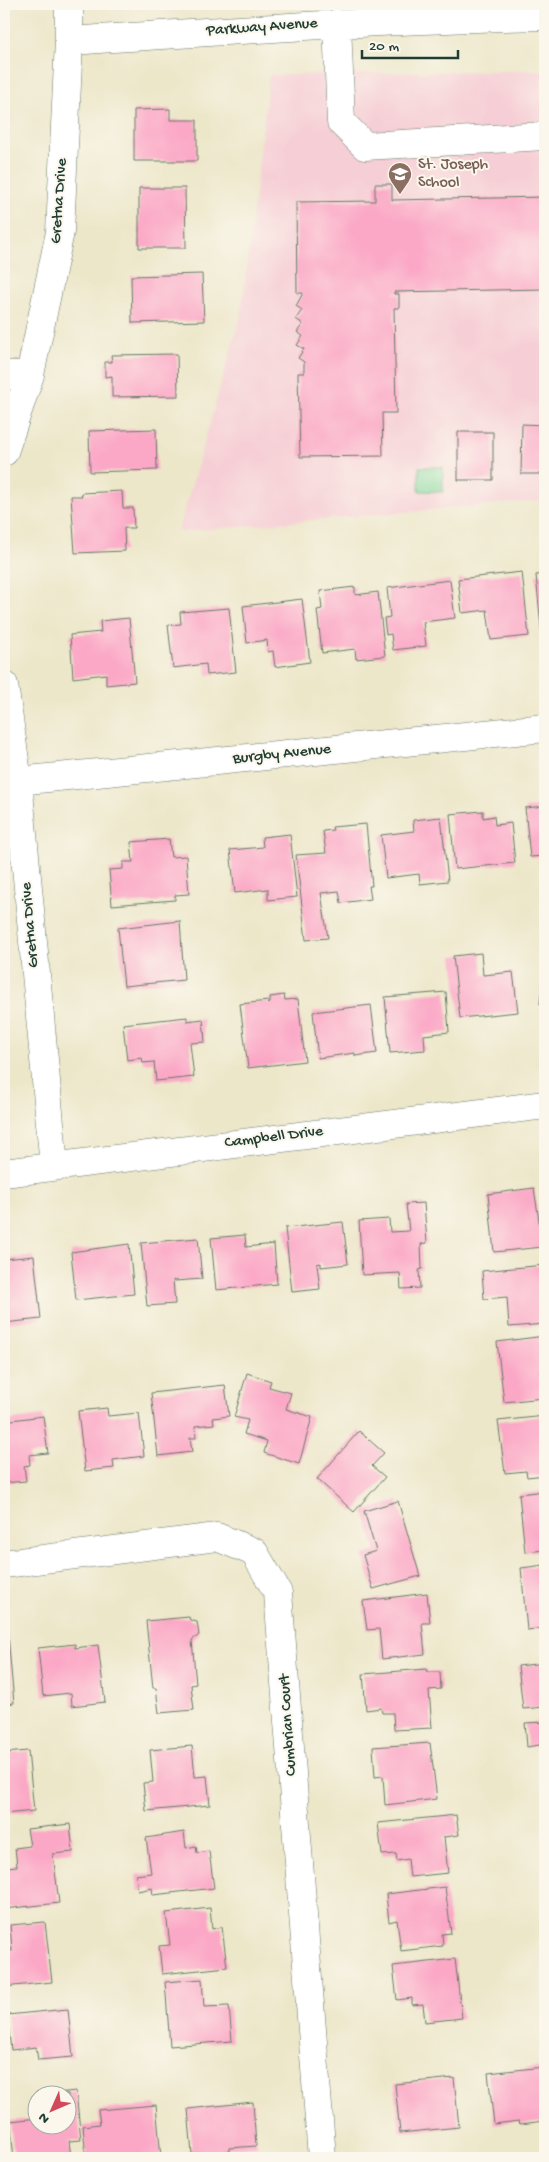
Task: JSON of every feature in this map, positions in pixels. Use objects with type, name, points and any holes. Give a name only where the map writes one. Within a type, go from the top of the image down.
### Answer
[{"type":"street","name":"Gretna Drive","points":[[4,452],[30,375],[60,232],[69,4]]},
{"type":"street","name":"Parkway Avenue","points":[[69,41],[337,23],[455,11],[545,16]]},
{"type":"street","points":[[337,23],[341,122],[364,146],[545,136]]},
{"type":"street","points":[[4,375],[30,375]]},
{"type":"street","name":"Gretna Drive","points":[[4,685],[18,781],[54,1166]]},
{"type":"street","name":"Burgby Avenue","points":[[18,781],[545,728]]},
{"type":"street","name":"Campbell Drive","points":[[4,1173],[545,1105]]},
{"type":"street","name":"Cumbrian Court","points":[[4,1564],[217,1537],[254,1552],[278,1593],[322,2158]]},
{"type":"shaded area","name":"St. Joseph School","points":[[545,70],[545,500],[178,532],[241,315],[269,75]]},
{"type":"green space","points":[[419,467],[443,467],[443,492],[419,491]]},
{"type":"building","points":[[170,109],[170,120],[197,120],[197,161],[134,161],[134,110]]},
{"type":"building","points":[[375,184],[392,184],[392,200],[545,197],[545,289],[394,292],[394,294],[399,294],[399,308],[394,308],[396,413],[382,413],[383,456],[300,457],[298,373],[304,373],[304,362],[298,358],[304,349],[297,345],[303,336],[297,332],[303,324],[296,319],[302,310],[296,306],[303,293],[297,293],[296,202],[375,201]]},
{"type":"building","points":[[139,188],[185,188],[186,248],[139,248]]},
{"type":"building","points":[[202,274],[204,321],[132,323],[131,276]]},
{"type":"building","points":[[177,354],[178,396],[112,397],[112,376],[105,377],[105,362],[112,362],[111,355]]},
{"type":"building","points":[[522,424],[545,425],[545,474],[521,474]]},
{"type":"building","points":[[156,429],[157,470],[90,472],[89,431]]},
{"type":"building","points":[[458,432],[493,432],[493,480],[458,480]]},
{"type":"building","points":[[122,491],[123,508],[133,508],[134,528],[124,528],[125,551],[75,553],[71,496],[82,496],[81,493]]},
{"type":"building","points":[[522,572],[529,636],[491,640],[487,610],[462,613],[458,579]]},
{"type":"building","points":[[545,574],[545,637],[542,637],[536,575]]},
{"type":"building","points":[[450,580],[455,618],[423,622],[426,646],[393,650],[391,634],[386,635],[384,618],[390,617],[387,588]]},
{"type":"building","points":[[355,587],[355,595],[378,592],[385,656],[356,659],[355,649],[322,653],[317,610],[322,609],[320,591]]},
{"type":"building","points":[[302,599],[310,662],[275,667],[273,651],[268,652],[267,640],[247,643],[243,606]]},
{"type":"building","points":[[229,608],[236,672],[207,675],[206,664],[173,668],[168,625],[181,624],[180,612]]},
{"type":"building","points":[[129,618],[135,682],[106,685],[106,674],[73,678],[70,635],[101,632],[100,621]]},
{"type":"building","points":[[545,806],[545,856],[530,857],[525,808]]},
{"type":"building","points":[[483,811],[483,818],[494,816],[495,825],[511,823],[515,863],[455,869],[450,814]]},
{"type":"building","points":[[441,817],[448,881],[420,884],[419,874],[386,878],[381,835],[414,831],[413,820]]},
{"type":"building","points":[[366,824],[372,886],[369,886],[371,899],[341,903],[339,891],[321,893],[328,938],[306,940],[296,855],[326,853],[323,831],[333,830],[332,827]]},
{"type":"building","points":[[290,834],[297,897],[268,900],[268,889],[235,893],[230,850],[263,847],[262,837]]},
{"type":"building","points":[[169,839],[171,857],[186,856],[189,894],[175,895],[175,900],[112,905],[109,870],[123,869],[123,862],[133,862],[131,842]]},
{"type":"building","points":[[180,921],[184,980],[124,986],[118,928]]},
{"type":"building","points":[[481,953],[483,975],[513,972],[518,1012],[460,1018],[453,956]]},
{"type":"building","points":[[544,968],[545,1004],[540,1004]]},
{"type":"building","points":[[446,992],[449,1032],[424,1035],[425,1050],[390,1053],[385,997]]},
{"type":"building","points":[[284,995],[285,1000],[298,999],[305,1061],[248,1068],[240,1004],[268,1001],[268,1004],[270,1003],[270,997]]},
{"type":"building","points":[[371,1005],[377,1053],[355,1056],[355,1053],[318,1058],[313,1012]]},
{"type":"building","points":[[187,1017],[187,1021],[203,1019],[205,1042],[190,1043],[194,1077],[156,1081],[154,1062],[143,1063],[142,1058],[127,1060],[123,1024]]},
{"type":"building","points":[[534,1188],[543,1247],[494,1252],[488,1194]]},
{"type":"building","points":[[424,1203],[427,1243],[421,1244],[422,1269],[419,1270],[420,1288],[401,1289],[400,1273],[362,1275],[359,1221],[389,1219],[390,1232],[409,1231],[406,1204]]},
{"type":"building","points":[[343,1222],[348,1264],[321,1267],[321,1263],[317,1264],[320,1289],[292,1292],[285,1228]]},
{"type":"building","points":[[245,1235],[246,1247],[274,1244],[277,1284],[216,1290],[211,1238]]},
{"type":"building","points":[[198,1238],[202,1279],[173,1280],[175,1304],[147,1306],[141,1243]]},
{"type":"building","points":[[129,1244],[134,1294],[76,1300],[71,1252]]},
{"type":"building","points":[[34,1256],[41,1319],[4,1323],[4,1259]]},
{"type":"building","points":[[545,1265],[545,1324],[509,1327],[507,1297],[484,1299],[482,1271]]},
{"type":"building","points":[[545,1336],[545,1370],[541,1371],[544,1398],[504,1402],[497,1342]]},
{"type":"building","points":[[247,1373],[271,1381],[269,1387],[291,1393],[286,1409],[312,1417],[299,1464],[264,1453],[267,1441],[244,1434],[248,1420],[234,1417]]},
{"type":"building","points":[[225,1385],[229,1416],[213,1418],[214,1424],[195,1426],[196,1438],[190,1438],[192,1452],[158,1456],[151,1393]]},
{"type":"building","points":[[107,1408],[108,1416],[139,1413],[144,1456],[113,1460],[114,1468],[85,1471],[78,1411]]},
{"type":"building","points":[[43,1416],[48,1453],[29,1455],[30,1465],[24,1466],[26,1481],[4,1483],[4,1421]]},
{"type":"building","points":[[545,1416],[545,1475],[527,1477],[526,1471],[505,1473],[498,1421]]},
{"type":"building","points":[[359,1431],[384,1453],[372,1466],[385,1477],[354,1512],[317,1479]]},
{"type":"building","points":[[545,1491],[545,1550],[525,1552],[519,1494]]},
{"type":"building","points":[[398,1501],[420,1576],[373,1589],[363,1555],[376,1551],[364,1511]]},
{"type":"building","points":[[545,1565],[545,1628],[527,1630],[521,1568]]},
{"type":"building","points":[[427,1593],[430,1623],[422,1623],[425,1654],[382,1659],[379,1629],[367,1630],[363,1601]]},
{"type":"building","points":[[189,1617],[190,1620],[197,1622],[199,1635],[192,1640],[196,1684],[191,1685],[194,1710],[159,1713],[156,1688],[153,1688],[146,1621]]},
{"type":"building","points":[[4,1635],[8,1635],[14,1703],[4,1704]]},
{"type":"building","points":[[75,1644],[75,1648],[98,1645],[105,1702],[72,1706],[71,1693],[43,1696],[38,1648]]},
{"type":"building","points":[[545,1663],[545,1707],[523,1709],[518,1666]]},
{"type":"building","points":[[426,1669],[427,1672],[440,1672],[441,1689],[429,1690],[432,1728],[394,1730],[393,1713],[382,1713],[381,1708],[366,1710],[363,1674]]},
{"type":"building","points":[[545,1722],[545,1744],[527,1747],[525,1723]]},
{"type":"building","points":[[430,1743],[437,1799],[385,1805],[383,1776],[375,1777],[373,1747]]},
{"type":"building","points":[[192,1746],[195,1777],[207,1776],[210,1805],[146,1811],[143,1783],[153,1782],[150,1750]]},
{"type":"building","points":[[28,1751],[34,1811],[4,1814],[4,1753]]},
{"type":"building","points":[[456,1815],[459,1835],[444,1837],[448,1873],[410,1877],[408,1859],[397,1861],[396,1854],[382,1855],[378,1823]]},
{"type":"building","points":[[70,1824],[73,1852],[53,1854],[59,1903],[4,1909],[4,1873],[7,1873],[6,1867],[17,1866],[15,1848],[30,1846],[27,1829]]},
{"type":"building","points":[[184,1832],[186,1848],[196,1846],[197,1853],[209,1851],[214,1888],[153,1895],[152,1888],[138,1891],[136,1875],[151,1873],[146,1838]]},
{"type":"building","points":[[445,1887],[451,1933],[442,1934],[443,1946],[401,1951],[397,1920],[389,1922],[386,1894]]},
{"type":"building","points":[[210,1908],[212,1929],[222,1927],[227,1967],[162,1974],[159,1946],[170,1945],[166,1913]]},
{"type":"building","points":[[45,1922],[52,1982],[4,1987],[4,1951],[12,1951],[10,1925]]},
{"type":"building","points":[[455,1959],[462,2018],[425,2022],[423,2004],[412,2005],[412,1998],[397,2000],[393,1966]]},
{"type":"building","points":[[202,1979],[204,2007],[229,2006],[232,2041],[170,2046],[165,1982]]},
{"type":"building","points":[[68,2009],[73,2057],[38,2060],[36,2047],[11,2050],[7,2015]]},
{"type":"building","points":[[544,2067],[545,2121],[520,2124],[519,2121],[494,2124],[488,2073]]},
{"type":"building","points":[[454,2078],[459,2127],[400,2133],[395,2084]]},
{"type":"building","points":[[253,2102],[256,2146],[229,2148],[229,2151],[192,2154],[188,2109]]},
{"type":"building","points":[[156,2105],[161,2157],[86,2158],[83,2126],[100,2124],[98,2110]]},
{"type":"building","points":[[78,2111],[81,2140],[69,2141],[71,2158],[14,2158],[10,2121],[28,2119],[28,2134],[78,2134]]},
{"type":"place","name":"St. Joseph School","points":[[400,195]]}]
